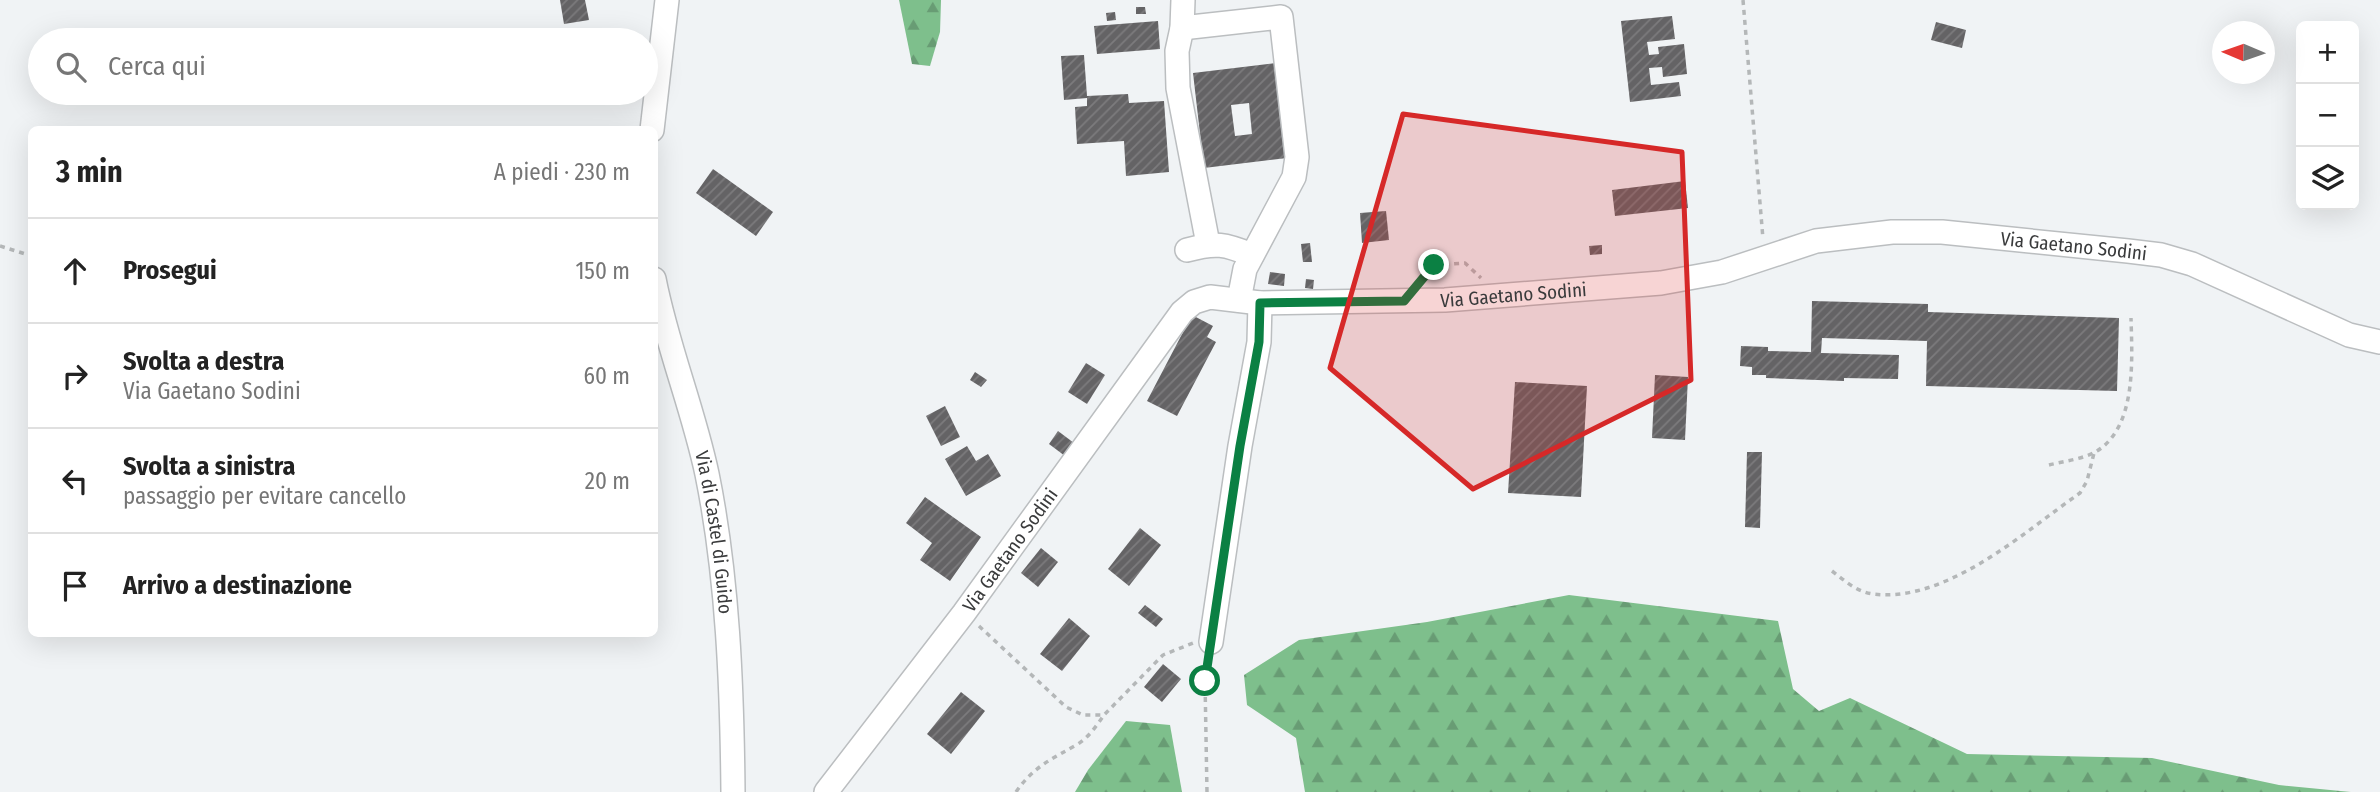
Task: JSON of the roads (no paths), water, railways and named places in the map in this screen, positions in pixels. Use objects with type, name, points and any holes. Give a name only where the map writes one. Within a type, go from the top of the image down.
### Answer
[{"type":"street","points":[[658,78],[667,0]]},
{"type":"street","points":[[1183,0],[1182,28],[1177,51],[1178,88],[1198,247],[1227,244],[1252,255]]},
{"type":"street","points":[[1182,28],[1281,17],[1297,157],[1294,177],[1245,269],[1249,302],[1259,342],[1240,446],[1211,642]]},
{"type":"street","points":[[652,126],[655,105]]},
{"type":"street","name":"Via Gaetano Sodini","points":[[828,792],[964,613],[1185,309],[1203,298],[1249,302],[1404,301],[1690,280],[1827,239],[1874,233],[1942,232],[2161,255],[2192,264],[2349,335],[2380,342]]},
{"type":"street","name":"Via di Castel di Guido","points":[[658,296],[700,447],[710,495],[732,710],[733,792]]}]
